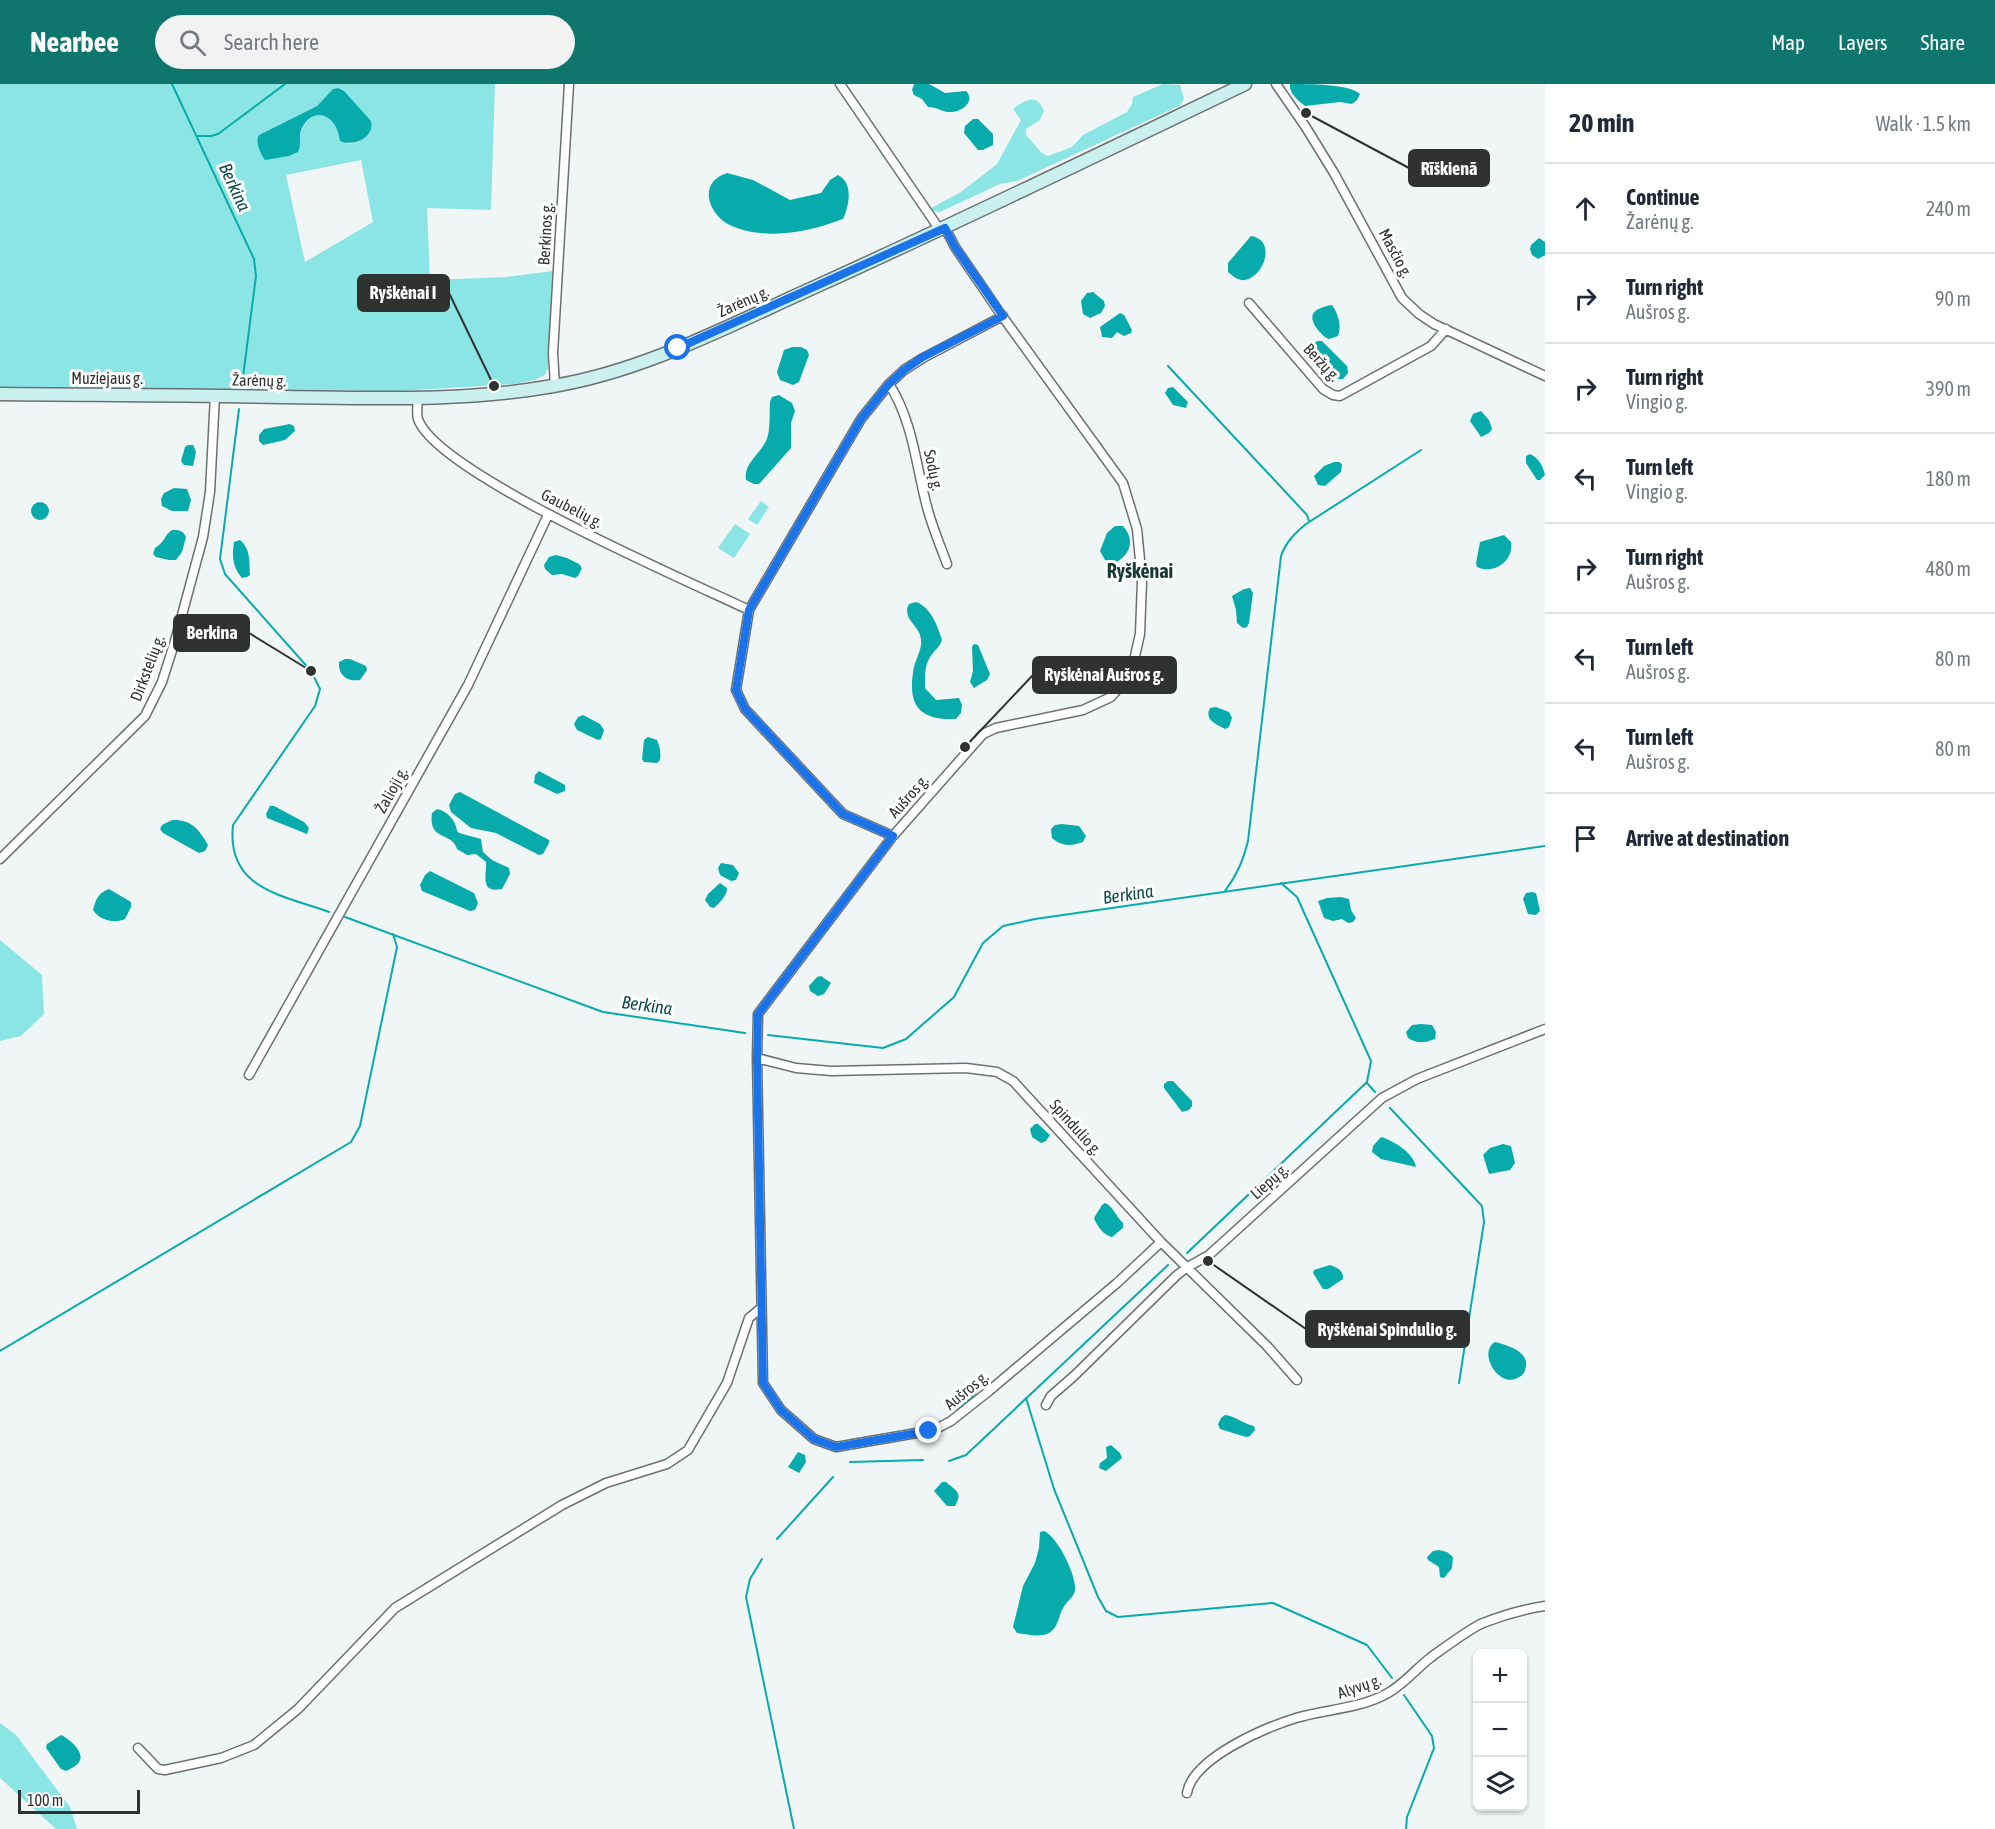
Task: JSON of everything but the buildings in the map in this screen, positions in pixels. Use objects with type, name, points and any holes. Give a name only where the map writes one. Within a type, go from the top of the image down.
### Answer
[{"type":"main road","name":"Žarėnų g.","points":[[215,396],[365,398],[485,395],[555,386],[619,369],[678,348],[942,229],[1245,84]]},
{"type":"main road","name":"Muziejaus g.","points":[[0,394],[215,396]]},
{"type":"street","name":"Berkinos g.","points":[[555,386],[553,353],[569,84]]},
{"type":"street","name":"Aušros g.","points":[[840,84],[1123,483],[1137,529],[1142,581],[1140,634],[1131,674],[1111,697],[1083,710],[996,728],[983,734],[893,836],[758,1014],[763,1383],[781,1410],[814,1439],[836,1447],[934,1430],[951,1421],[1117,1283],[1161,1242]]},
{"type":"street","name":"Masčio g.","points":[[1276,84],[1334,173],[1402,298],[1419,314],[1446,329],[1545,376]]},
{"type":"street","name":"Beržų g.","points":[[1250,303],[1323,389],[1340,396],[1431,346],[1446,329]]},
{"type":"street","points":[[893,836],[843,814],[745,709],[736,690],[749,610],[861,419],[889,384],[923,357],[1003,316]]},
{"type":"street","name":"Sodų g.","points":[[889,384],[895,393],[912,439],[927,509],[947,564]]},
{"type":"street","name":"Dirkstelių g.","points":[[0,859],[145,716],[162,682],[203,537],[210,492],[215,396]]},
{"type":"street","name":"Gaubelių g.","points":[[418,396],[418,419],[438,446],[458,462],[548,515],[749,610]]},
{"type":"street","name":"Žalioji g.","points":[[249,1075],[468,685],[548,515]]},
{"type":"street","name":"Liepų g.","points":[[1046,1405],[1051,1396],[1186,1268],[1209,1255],[1382,1098],[1417,1079],[1545,1029]]},
{"type":"street","name":"Spindulio g.","points":[[757,1058],[796,1068],[831,1071],[966,1068],[997,1072],[1013,1081],[1161,1242],[1243,1322],[1297,1380]]},
{"type":"street","points":[[138,1748],[158,1769],[165,1770],[220,1758],[255,1744],[297,1709],[395,1608],[562,1505],[606,1484],[667,1464],[688,1450],[727,1383],[749,1318],[761,1308]]},
{"type":"street","name":"Alyvų g.","points":[[1187,1793],[1189,1784],[1202,1766],[1229,1748],[1295,1719],[1354,1707],[1373,1700],[1401,1685],[1429,1659],[1481,1623],[1545,1606]]},
{"type":"shaded area","points":[[0,84],[495,84],[491,210],[427,208],[430,280],[507,277],[553,271],[548,368],[545,375],[535,380],[514,384],[400,391],[0,389]],"holes":[[[338,88],[370,133],[359,142],[348,144],[328,117],[323,115],[311,118],[302,129],[300,138],[259,135],[317,106],[333,89]],[[361,160],[373,222],[305,262],[286,175]]]},
{"type":"shaded area","points":[[914,84],[929,84],[945,93],[966,91],[969,95],[969,102],[955,112],[928,107],[922,99],[914,95],[912,90]]},
{"type":"shaded area","points":[[1163,84],[1180,85],[1184,98],[1181,105],[1017,181],[1000,184],[940,212],[931,208],[961,192],[997,164],[1021,120],[1013,109],[1027,100],[1035,100],[1044,111],[1040,120],[1026,129],[1026,135],[1042,153],[1048,156],[1072,147],[1083,135],[1127,112],[1133,97]]},
{"type":"shaded area","points":[[1290,84],[1338,86],[1360,94],[1352,104],[1340,102],[1305,106],[1292,94]]},
{"type":"shaded area","points":[[338,88],[344,91],[371,121],[370,132],[362,140],[351,143],[340,141],[331,120],[325,116],[314,116],[302,128],[298,152],[265,160],[259,147],[259,135],[317,106],[333,89]]},
{"type":"shaded area","points":[[973,119],[978,119],[993,134],[993,145],[978,150],[964,133],[965,126]]},
{"type":"shaded area","points":[[727,173],[753,180],[790,200],[821,193],[830,180],[838,175],[846,183],[848,189],[845,214],[843,219],[832,223],[787,233],[752,232],[736,228],[716,214],[710,201],[710,187],[713,182]]},
{"type":"shaded area","points":[[1251,236],[1264,244],[1265,258],[1258,272],[1252,277],[1240,280],[1228,272],[1228,263]]},
{"type":"shaded area","points":[[1539,238],[1545,242],[1545,255],[1538,259],[1532,255],[1530,249]]},
{"type":"shaded area","points":[[1093,292],[1104,301],[1105,306],[1101,313],[1090,318],[1083,314],[1081,301],[1087,293]]},
{"type":"shaded area","points":[[1332,305],[1338,316],[1340,328],[1338,336],[1329,339],[1318,330],[1312,315],[1321,308]]},
{"type":"shaded area","points":[[1120,313],[1124,315],[1132,330],[1131,333],[1124,336],[1117,332],[1112,338],[1102,337],[1100,327]]},
{"type":"shaded area","points":[[1322,341],[1347,366],[1348,373],[1343,379],[1328,375],[1309,356],[1313,343]]},
{"type":"shaded area","points":[[801,347],[807,350],[809,355],[799,382],[793,385],[780,380],[777,372],[784,350]]},
{"type":"shaded area","points":[[1173,387],[1188,402],[1186,408],[1173,405],[1165,393],[1168,388]]},
{"type":"shaded area","points":[[779,395],[792,403],[795,411],[791,423],[791,448],[759,484],[754,484],[746,480],[747,469],[768,437],[770,402],[772,397]]},
{"type":"shaded area","points":[[1481,411],[1489,420],[1492,429],[1481,437],[1470,421],[1473,414]]},
{"type":"shaded area","points":[[290,424],[294,426],[295,431],[285,440],[263,445],[259,441],[259,435],[264,429]]},
{"type":"shaded area","points":[[193,445],[196,452],[193,466],[184,465],[181,461],[185,447]]},
{"type":"shaded area","points":[[1530,454],[1543,468],[1545,475],[1540,480],[1537,480],[1526,463],[1526,456]]},
{"type":"shaded area","points":[[1334,462],[1342,464],[1341,472],[1325,486],[1318,485],[1314,476],[1324,466]]},
{"type":"shaded area","points":[[174,488],[187,489],[191,500],[188,511],[172,511],[162,506],[161,499],[164,493]]},
{"type":"shaded area","points":[[761,501],[769,507],[757,525],[748,519]]},
{"type":"shaded area","points":[[40,502],[46,505],[49,511],[46,517],[40,520],[34,517],[31,511],[34,505]]},
{"type":"shaded area","points":[[735,524],[750,534],[734,558],[718,548]]},
{"type":"shaded area","points":[[1115,526],[1123,526],[1130,542],[1124,557],[1113,564],[1105,560],[1100,551],[1107,533]]},
{"type":"shaded area","points":[[172,530],[184,533],[186,537],[182,552],[176,560],[156,557],[153,554],[155,548]]},
{"type":"shaded area","points":[[1504,535],[1511,542],[1511,549],[1502,565],[1490,569],[1477,567],[1480,542]]},
{"type":"shaded area","points":[[240,540],[248,552],[250,565],[250,575],[242,578],[236,569],[233,556],[234,542]]},
{"type":"shaded area","points":[[556,555],[579,564],[582,568],[578,576],[575,578],[562,574],[552,575],[545,569],[544,565],[549,557]]},
{"type":"shaded area","points":[[1250,588],[1253,593],[1249,623],[1243,628],[1237,623],[1232,596]]},
{"type":"shaded area","points":[[916,602],[930,613],[942,640],[928,661],[925,688],[936,700],[959,698],[962,705],[961,713],[956,719],[932,717],[924,713],[914,700],[912,680],[921,640],[909,618],[907,609],[909,604]]},
{"type":"shaded area","points":[[974,644],[978,645],[990,674],[987,680],[974,688],[970,682],[973,671],[972,647]]},
{"type":"shaded area","points":[[345,659],[366,666],[367,670],[360,680],[344,677],[340,671],[339,662]]},
{"type":"shaded area","points":[[1216,707],[1229,712],[1232,718],[1229,727],[1225,729],[1210,719],[1210,708]]},
{"type":"shaded area","points":[[583,715],[600,724],[604,730],[601,739],[598,740],[577,730],[574,724],[578,717]]},
{"type":"shaded area","points":[[648,737],[657,740],[660,760],[657,763],[644,762],[642,759],[644,740]]},
{"type":"shaded area","points":[[539,771],[565,785],[565,791],[557,794],[534,783],[535,775]]},
{"type":"shaded area","points":[[460,792],[549,840],[543,854],[539,855],[496,833],[471,828],[451,812],[449,805],[455,794]]},
{"type":"shaded area","points":[[270,806],[304,822],[309,828],[307,834],[267,818],[266,814]]},
{"type":"shaded area","points":[[437,809],[450,817],[459,833],[481,839],[483,852],[492,860],[509,868],[510,874],[502,889],[490,889],[487,886],[486,862],[476,854],[467,855],[457,849],[454,843],[437,832],[432,822],[432,813]]},
{"type":"shaded area","points":[[172,820],[184,821],[194,826],[208,845],[205,851],[199,853],[163,833],[160,829],[162,825]]},
{"type":"shaded area","points":[[1055,825],[1079,826],[1086,836],[1083,842],[1067,845],[1052,838],[1051,829]]},
{"type":"shaded area","points":[[721,863],[733,865],[739,873],[736,880],[731,881],[720,875],[718,868]]},
{"type":"shaded area","points":[[430,871],[474,893],[478,903],[475,910],[470,911],[422,891],[420,885]]},
{"type":"shaded area","points":[[720,883],[727,888],[726,894],[714,908],[710,907],[705,900]]},
{"type":"shaded area","points":[[109,889],[131,902],[125,919],[107,920],[93,910],[98,897]]},
{"type":"shaded area","points":[[1526,893],[1536,893],[1540,911],[1536,915],[1528,914],[1523,899]]},
{"type":"shaded area","points":[[1341,897],[1349,899],[1351,910],[1356,918],[1353,922],[1324,918],[1318,901]]},
{"type":"shaded area","points":[[0,940],[42,975],[44,1014],[21,1036],[0,1041]]},
{"type":"shaded area","points":[[821,976],[831,983],[824,994],[818,996],[810,991],[809,986]]},
{"type":"shaded area","points":[[1412,1025],[1432,1025],[1436,1032],[1435,1039],[1421,1042],[1408,1038],[1406,1032]]},
{"type":"shaded area","points":[[1173,1081],[1192,1101],[1189,1110],[1182,1112],[1164,1088],[1164,1084]]},
{"type":"shaded area","points":[[1035,1124],[1050,1135],[1046,1141],[1041,1143],[1032,1137],[1030,1129]]},
{"type":"shaded area","points":[[1381,1137],[1403,1148],[1412,1157],[1416,1167],[1381,1159],[1372,1152],[1373,1146]]},
{"type":"shaded area","points":[[1503,1144],[1511,1146],[1515,1163],[1510,1170],[1489,1174],[1483,1155],[1490,1148]]},
{"type":"shaded area","points":[[1105,1203],[1123,1223],[1123,1228],[1112,1237],[1101,1230],[1094,1218]]},
{"type":"shaded area","points":[[1330,1265],[1339,1270],[1343,1279],[1328,1289],[1323,1289],[1313,1273],[1314,1270]]},
{"type":"shaded area","points":[[1495,1342],[1512,1347],[1522,1354],[1526,1364],[1522,1376],[1508,1380],[1496,1373],[1488,1353]]},
{"type":"shaded area","points":[[969,1383],[973,1385],[977,1395],[955,1410],[949,1399]]},
{"type":"shaded area","points":[[1225,1415],[1254,1426],[1255,1430],[1246,1437],[1220,1429],[1218,1424]]},
{"type":"shaded area","points":[[1111,1445],[1122,1458],[1106,1471],[1099,1468],[1100,1463],[1107,1458],[1106,1447]]},
{"type":"shaded area","points":[[798,1452],[805,1455],[806,1462],[799,1473],[788,1467]]},
{"type":"shaded area","points":[[942,1482],[946,1482],[957,1492],[958,1498],[955,1506],[947,1506],[934,1491]]},
{"type":"shaded area","points":[[1044,1531],[1055,1540],[1065,1557],[1073,1576],[1075,1590],[1063,1608],[1055,1627],[1049,1633],[1037,1635],[1017,1633],[1013,1627],[1023,1586],[1035,1563],[1040,1532]]},
{"type":"shaded area","points":[[1439,1550],[1453,1557],[1452,1568],[1444,1578],[1440,1577],[1439,1567],[1427,1557],[1433,1551]]},
{"type":"shaded area","points":[[0,1723],[16,1735],[70,1807],[77,1829],[56,1829],[0,1778]]},
{"type":"shaded area","points":[[61,1735],[72,1742],[81,1758],[78,1763],[66,1771],[61,1769],[46,1748],[47,1744]]},
{"type":"waterway","name":"Berkina","points":[[172,84],[254,259],[256,276],[243,377]]},
{"type":"waterway","points":[[197,136],[218,134],[285,84]]},
{"type":"waterway","points":[[1168,366],[1307,515],[1309,521]]},
{"type":"waterway","name":"Berkina","points":[[239,409],[220,559],[225,574],[311,671],[320,689],[315,706],[233,825],[233,846],[238,863],[248,876],[261,886],[276,894],[329,912]]},
{"type":"waterway","points":[[1225,891],[1239,868],[1248,841],[1283,551],[1306,524],[1421,450]]},
{"type":"waterway","name":"Berkina","points":[[768,1035],[883,1048],[906,1039],[954,997],[983,943],[1003,926],[1035,919],[1545,846]]},
{"type":"waterway","points":[[1187,1253],[1367,1082],[1371,1061],[1297,897],[1281,883]]},
{"type":"waterway","name":"Berkina","points":[[345,917],[603,1012],[745,1033]]},
{"type":"waterway","points":[[0,1351],[351,1142],[360,1126],[397,947],[393,934]]},
{"type":"waterway","points":[[1367,1083],[1375,1092]]},
{"type":"waterway","points":[[1390,1108],[1482,1206],[1484,1222],[1459,1383]]},
{"type":"waterway","points":[[949,1461],[966,1455],[1168,1265]]},
{"type":"waterway","points":[[1026,1398],[1054,1489],[1098,1597],[1106,1611],[1118,1617],[1273,1603],[1367,1645],[1392,1678]]},
{"type":"waterway","points":[[850,1462],[923,1460]]},
{"type":"waterway","points":[[777,1539],[833,1477]]},
{"type":"waterway","points":[[762,1559],[750,1579],[746,1597],[794,1829]]},
{"type":"waterway","points":[[1404,1695],[1432,1736],[1434,1748],[1407,1817],[1406,1829]]},
{"type":"place","name":"Rīškienā","points":[[1306,113]]},
{"type":"place","name":"Ryškėnai I","points":[[494,386]]},
{"type":"place","name":"Berkina","points":[[311,671]]},
{"type":"place","name":"Ryškėnai Aušros g.","points":[[965,747]]},
{"type":"place","name":"Ryškėnai Spindulio g.","points":[[1208,1261]]},
{"type":"district","name":"Ryškėnai","points":[[1140,570]]},
{"type":"route","points":[[678,348],[945,228],[955,247],[1003,316],[923,357],[904,370],[889,384],[861,419],[749,610],[736,690],[745,709],[843,814],[893,836],[758,1014],[763,1383],[781,1410],[814,1439],[836,1447],[929,1431]]}]
